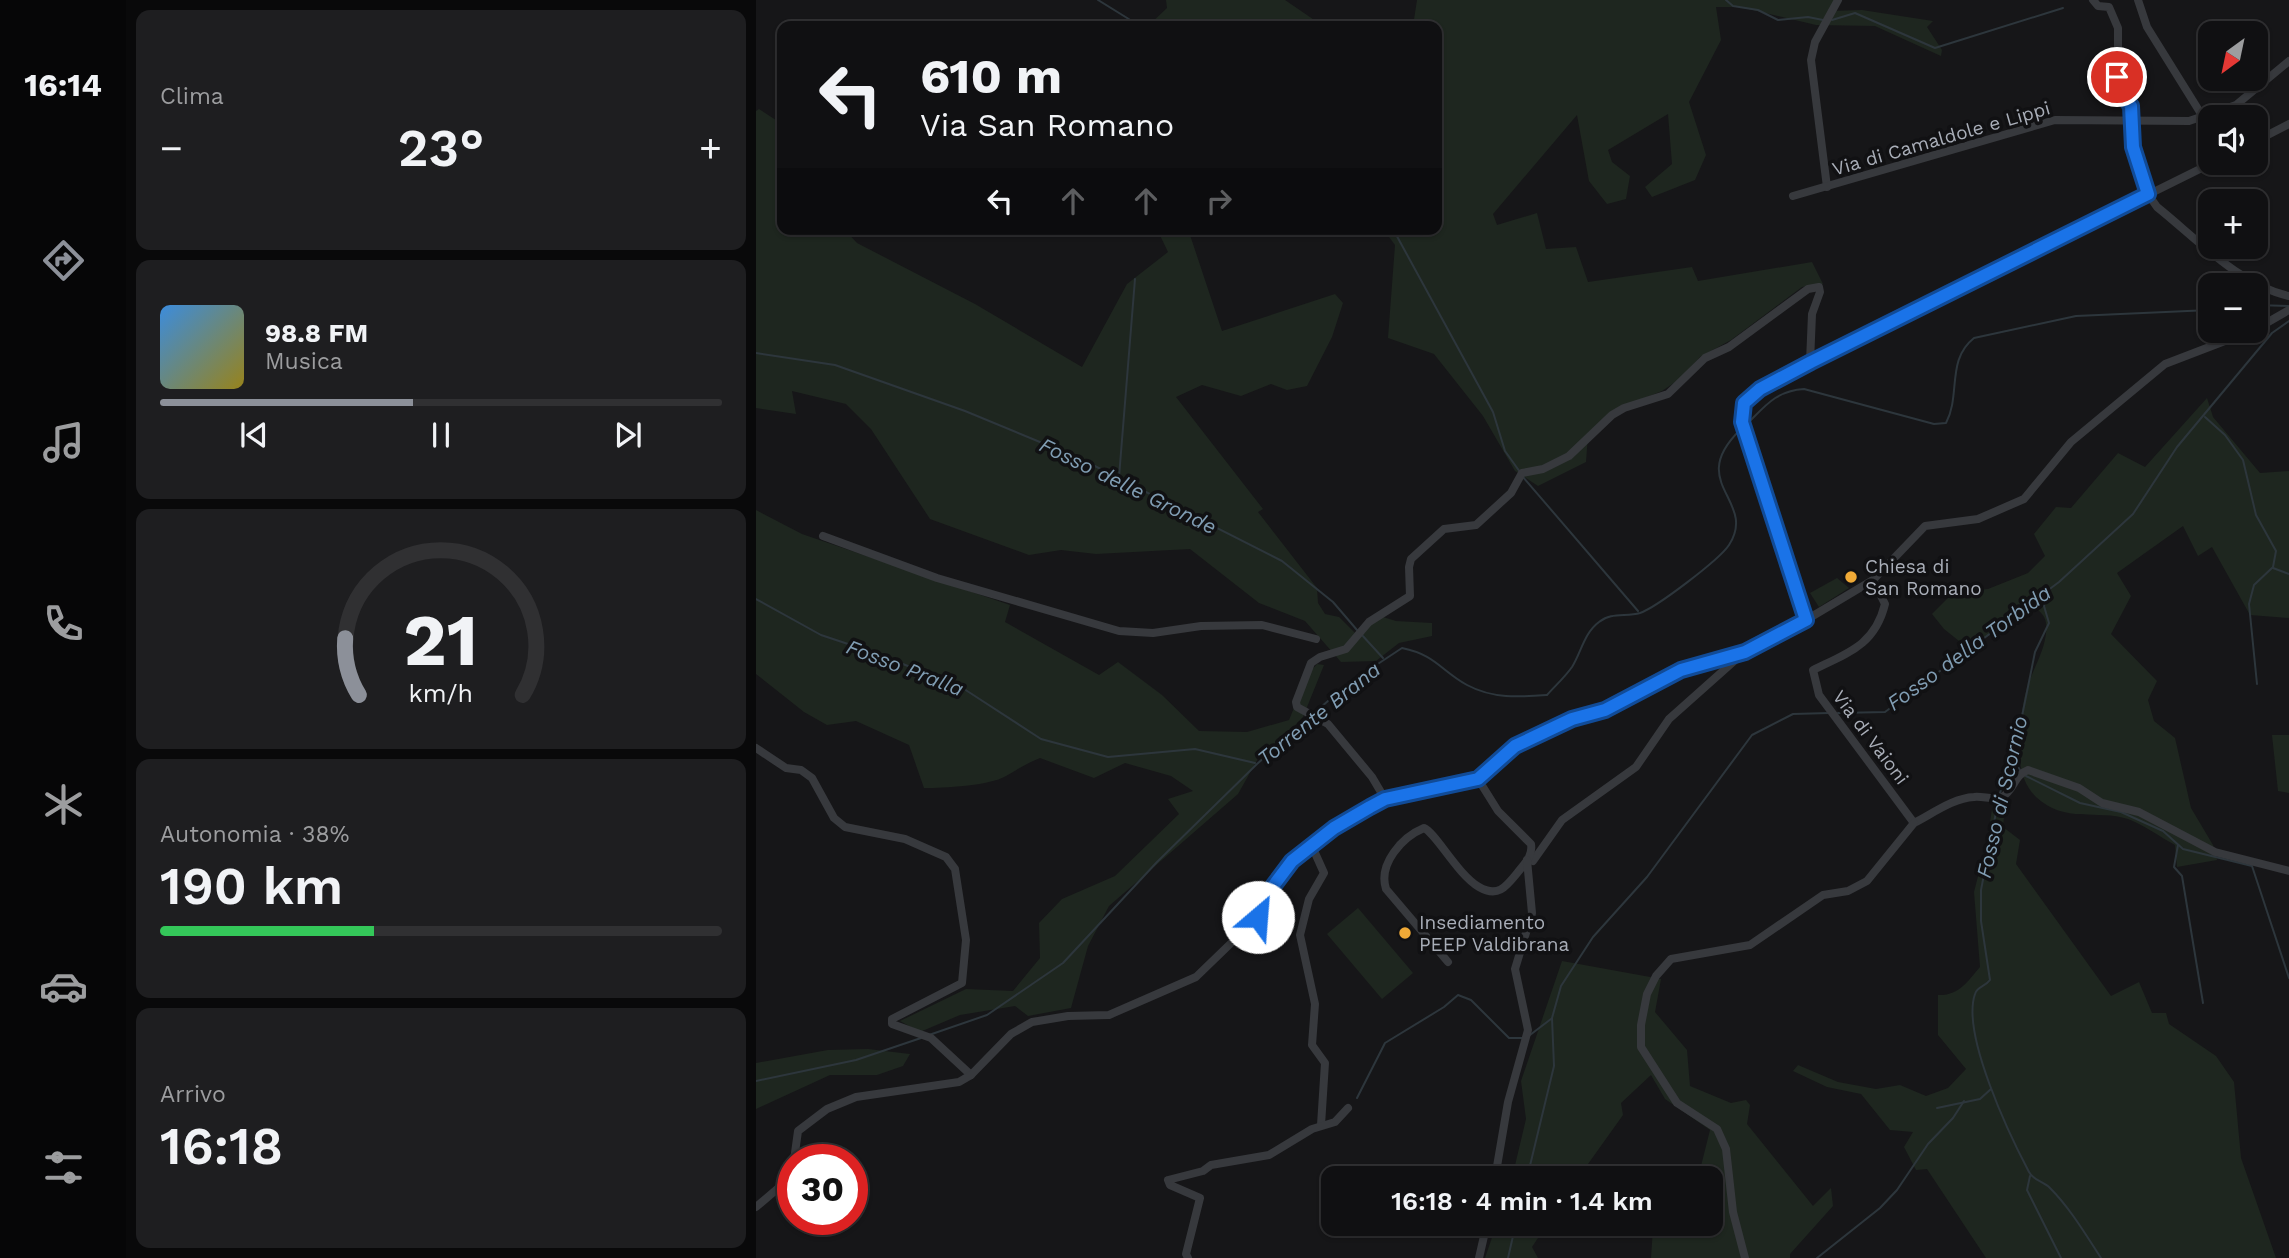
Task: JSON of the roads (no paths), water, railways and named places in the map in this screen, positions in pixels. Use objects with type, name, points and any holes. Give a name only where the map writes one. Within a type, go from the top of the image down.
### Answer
[{"type":"street","points":[[1827,187],[1811,60],[1815,42],[1838,0]]},
{"type":"street","points":[[2093,0],[2098,6],[2109,7],[2116,21],[2118,85],[2130,103],[2133,147],[2148,194],[2157,207],[2243,275],[2272,292],[2289,296]]},
{"type":"street","points":[[2138,0],[2152,36],[2198,109]]},
{"type":"street","name":"Via di Camaldole e Lippi","points":[[2236,105],[2289,61]]},
{"type":"street","name":"Via di Camaldole e Lippi","points":[[1793,196],[2055,120],[2075,118],[2101,122],[2133,120],[2175,123],[2198,118]]},
{"type":"street","points":[[2268,135],[2289,124]]},
{"type":"street","points":[[1806,620],[1742,422],[1742,408],[1749,397],[1811,362],[2198,170]]},
{"type":"street","points":[[1385,799],[1372,778],[1328,724],[1297,706],[1297,695],[1307,668],[1320,657],[1346,649],[1369,622],[1410,596],[1411,559],[1444,529],[1476,525],[1506,498],[1520,477],[1569,456],[1612,415],[1668,394],[1704,358],[1729,347],[1808,289],[1819,287],[1820,292],[1812,314],[1811,362]]},
{"type":"street","points":[[2268,322],[2289,310]]},
{"type":"street","points":[[796,1144],[798,1131],[827,1109],[856,1097],[889,1090],[947,1086],[971,1075],[1005,1038],[1032,1022],[1068,1016],[1109,1015],[1196,978],[1258,917],[1284,869],[1311,845],[1385,799],[1478,779],[1515,746],[1572,719],[1605,710],[1681,670],[1745,652],[1806,620],[1873,580],[1925,526],[1978,519],[2024,499],[2071,442],[2165,364],[2220,343]]},
{"type":"street","points":[[823,536],[937,578],[1119,631],[1153,633],[1201,626],[1262,625],[1316,639]]},
{"type":"street","name":"Via di Vaioni","points":[[1873,580],[1885,604],[1881,624],[1860,647],[1813,670],[1819,695],[1914,823]]},
{"type":"street","points":[[1448,962],[1385,887],[1392,855],[1398,846],[1414,833],[1427,829],[1456,869],[1490,892],[1503,890],[1562,820],[1636,768],[1674,713],[1745,652]]},
{"type":"street","points":[[756,748],[786,768],[801,770],[812,778],[834,818],[845,827],[905,839],[946,857],[955,869],[966,940],[962,983],[892,1019],[892,1024],[931,1038],[971,1075]]},
{"type":"street","points":[[1745,1258],[1733,1212],[1726,1149],[1722,1138],[1717,1129],[1678,1103],[1642,1047],[1641,1025],[1647,994],[1656,976],[1671,959],[1750,945],[1823,895],[1848,891],[1867,881],[1914,823],[1963,800],[1973,797],[1999,798],[2006,795],[2019,774],[2028,770],[2079,788],[2102,803],[2139,812],[2215,852],[2289,871]]},
{"type":"street","points":[[1478,779],[1498,811],[1528,840],[1532,850],[1528,863],[1532,913],[1515,969],[1528,1030],[1506,1113],[1497,1166]]},
{"type":"street","points":[[1311,845],[1324,873],[1309,899],[1300,935],[1315,1004],[1312,1045],[1325,1063],[1320,1101],[1321,1125]]},
{"type":"street","points":[[1188,1258],[1187,1248],[1200,1198],[1170,1185],[1168,1180],[1203,1171],[1210,1165],[1269,1155],[1321,1125],[1335,1122],[1348,1108]]},
{"type":"street","points":[[756,1207],[777,1189]]},
{"type":"street","points":[[1479,1258],[1484,1236]]},
{"type":"waterway","points":[[1098,0],[1132,21]]},
{"type":"waterway","points":[[1726,0],[1733,6],[1758,10],[1778,20],[1808,17],[1823,20]]},
{"type":"waterway","points":[[1832,20],[1855,13],[1935,48],[2063,8]]},
{"type":"waterway","points":[[1396,235],[1493,412],[1505,451],[1520,472]]},
{"type":"waterway","points":[[1119,477],[1135,279]]},
{"type":"waterway","name":"Torrente Brana","points":[[2268,305],[2289,306]]},
{"type":"waterway","name":"Torrente Brana","points":[[1747,424],[1779,396],[1804,389],[1934,424],[1946,423],[1953,401],[1960,357],[1974,338],[2076,316],[2198,311]]},
{"type":"waterway","name":"Fosso della Torbida","points":[[1838,713],[1885,712],[2059,582],[2133,514],[2177,447],[2272,333],[2289,321]]},
{"type":"waterway","name":"Fosso delle Gronde","points":[[756,353],[835,365],[965,411],[1081,459],[1282,561],[1333,602],[1357,630]]},
{"type":"waterway","points":[[2205,417],[2225,435],[2243,460],[2256,515],[2276,551],[2273,567],[2254,585],[2249,604],[2257,684]]},
{"type":"waterway","name":"Torrente Brana","points":[[1314,713],[1349,683],[1402,648],[1423,655],[1477,690],[1496,695],[1547,695],[1572,667],[1586,637],[1599,622],[1608,617],[1635,614],[1648,609],[1701,572],[1729,545],[1736,529],[1735,516],[1720,478],[1719,464],[1725,449],[1740,430]]},
{"type":"waterway","points":[[1523,477],[1638,611]]},
{"type":"waterway","points":[[2273,568],[2289,574]]},
{"type":"waterway","name":"Fosso di Scornio","points":[[2000,793],[2018,736],[2035,652],[2049,623],[2044,606],[2048,591]]},
{"type":"waterway","name":"Fosso Pralla","points":[[756,599],[821,635],[961,687],[1041,739],[1108,757],[1195,749],[1255,763]]},
{"type":"waterway","name":"Fosso delle Gronde","points":[[1361,634],[1383,658]]},
{"type":"waterway","name":"Fosso della Torbida","points":[[1530,1166],[1554,1066],[1552,1018],[1561,986],[1593,937],[1647,877],[1752,735],[1793,714],[1829,713]]},
{"type":"waterway","name":"Torrente Brana","points":[[929,1035],[987,1015],[1063,963],[1157,862],[1257,764],[1310,717]]},
{"type":"waterway","points":[[2012,757],[2020,770]]},
{"type":"waterway","points":[[2026,776],[2080,803],[2121,812],[2163,831],[2183,849],[2252,866],[2289,978]]},
{"type":"waterway","name":"Fosso di Scornio","points":[[1998,802],[1981,890],[1981,921],[1990,980],[1977,989],[1975,994],[1975,1034],[2000,1110],[2029,1172],[2050,1188],[2064,1204],[2101,1258]]},
{"type":"waterway","points":[[2178,845],[2174,867],[2182,876],[2203,1003]]},
{"type":"waterway","points":[[1357,1098],[1385,1043],[1444,1007],[1458,995],[1471,1000],[1509,1038],[1522,1038]]},
{"type":"waterway","points":[[1530,1035],[1551,1019]]},
{"type":"waterway","name":"Torrente Brana","points":[[756,1081],[856,1060],[921,1038]]},
{"type":"waterway","points":[[1937,1108],[1980,1099],[1991,1089]]},
{"type":"waterway","points":[[1817,1258],[1880,1208],[1897,1190],[1928,1144],[1953,1118],[1964,1101]]},
{"type":"waterway","points":[[2030,1176],[2027,1190],[2061,1258]]},
{"type":"waterway","name":"Fosso della Torbida","points":[[1508,1258],[1513,1236]]},
{"type":"place","name":"Chiesa di San Romano","points":[[1851,577]]},
{"type":"place","name":"Insediamento PEEP Valdibrana","points":[[1405,933]]}]
